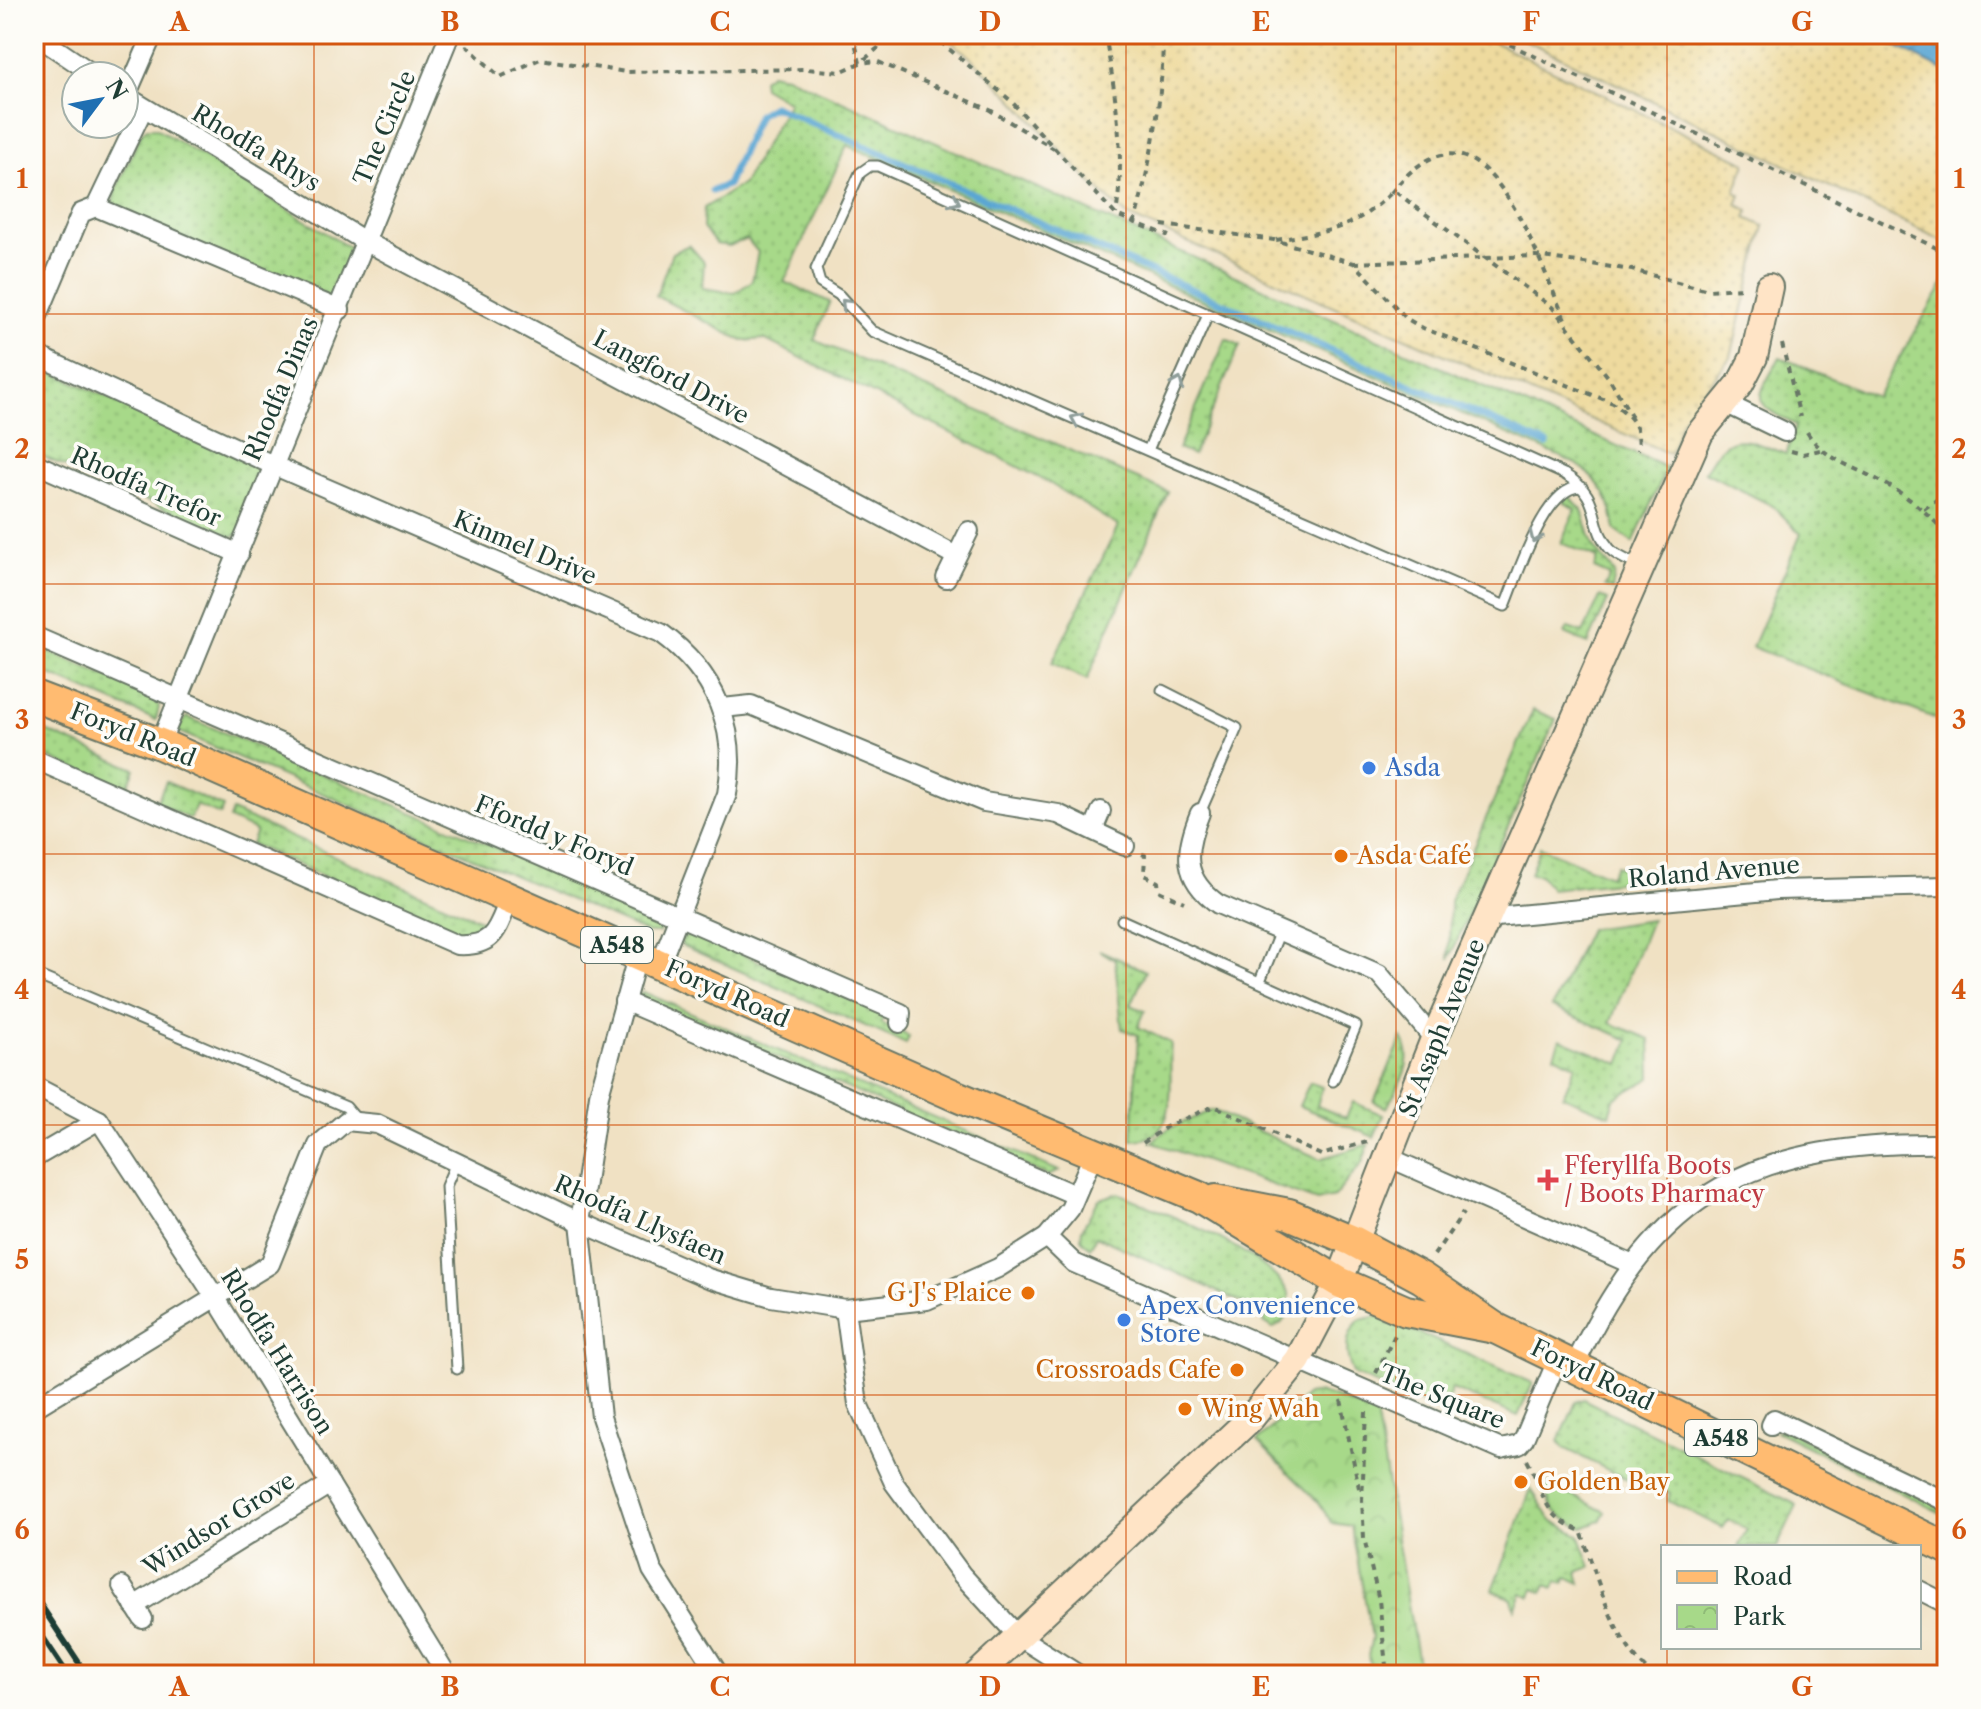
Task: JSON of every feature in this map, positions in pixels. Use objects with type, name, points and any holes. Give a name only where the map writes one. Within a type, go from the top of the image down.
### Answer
[{"type":"main road","name":"Foryd Road","points":[[34,696],[160,744],[1199,1197],[1289,1214],[1353,1241]]},
{"type":"main road","points":[[1199,1197],[1311,1245],[1339,1282]]},
{"type":"main road","points":[[1353,1241],[1375,1270],[1392,1284],[1495,1328]]},
{"type":"main road","name":"Foryd Road","points":[[1339,1282],[1406,1311],[1495,1328],[1947,1548]]},
{"type":"street","points":[[34,34],[72,60]]},
{"type":"street","points":[[140,63],[153,34]]},
{"type":"street","name":"The Circle","points":[[363,240],[458,39]]},
{"type":"street","name":"Rhodfa Rhys","points":[[140,107],[363,240]]},
{"type":"street","points":[[34,325],[81,213],[96,207],[143,109]]},
{"type":"street","points":[[96,207],[340,310]]},
{"type":"street","name":"Rhodfa Dinas","points":[[160,744],[340,310],[363,240]]},
{"type":"street","name":"Langford Drive","points":[[363,240],[956,556]]},
{"type":"street","name":"St Asaph Avenue","points":[[977,1675],[1251,1418],[1298,1360],[1339,1282],[1434,1039],[1700,433],[1740,384],[1754,357],[1761,287]]},
{"type":"street","name":"Kinmel Drive","points":[[34,354],[275,466],[661,633],[683,648],[701,670],[723,708],[730,735],[732,767],[727,794],[678,916],[624,1001],[599,1095],[580,1222],[601,1417],[652,1570],[719,1675]]},
{"type":"street","points":[[1725,403],[1785,432]]},
{"type":"street","name":"Rhodfa Trefor","points":[[34,463],[239,554]]},
{"type":"street","points":[[946,578],[969,531]]},
{"type":"street","name":"Ffordd y Foryd","points":[[34,636],[901,1013],[900,1023]]},
{"type":"street","points":[[723,708],[751,705],[984,802],[1058,814],[1125,846]]},
{"type":"street","points":[[862,773],[870,755]]},
{"type":"street","points":[[34,759],[457,945],[476,946],[493,937],[510,898]]},
{"type":"street","points":[[1093,830],[1101,811]]},
{"type":"street","points":[[1200,813],[1191,836],[1189,856],[1191,875],[1204,894],[1218,904],[1379,974],[1434,1039]]},
{"type":"street","name":"Roland Avenue","points":[[1486,918],[1791,889],[1947,886]]},
{"type":"street","points":[[624,1001],[1075,1195]]},
{"type":"street","name":"Rhodfa Harrison","points":[[34,1086],[99,1120],[217,1300],[442,1674]]},
{"type":"street","points":[[34,1158],[99,1120]]},
{"type":"street","points":[[34,1408],[217,1300],[270,1264],[318,1145],[346,1121],[359,1122]]},
{"type":"street","name":"Rhodfa Llysfaen","points":[[359,1122],[377,1124],[580,1222],[708,1278],[771,1297],[845,1309],[927,1300],[998,1268],[1047,1237],[1070,1209],[1094,1153]]},
{"type":"street","name":"The Square","points":[[1047,1237],[1074,1263],[1298,1360],[1366,1393],[1501,1449],[1519,1445],[1567,1361],[1631,1264],[1667,1224],[1711,1191],[1755,1169],[1838,1150],[1947,1144]]},
{"type":"street","points":[[1390,1158],[1631,1264]]},
{"type":"street","points":[[845,1309],[858,1404],[894,1483],[962,1575],[1018,1636],[1079,1675]]},
{"type":"street","points":[[1771,1425],[1774,1419],[1947,1502]]},
{"type":"street","name":"Windsor Grove","points":[[122,1586],[138,1612],[330,1484]]},
{"type":"street","points":[[1921,1591],[1947,1604]]},
{"type":"lane","points":[[1582,487],[1566,489],[1549,505],[1505,606],[872,331],[839,295],[820,283],[816,269],[860,173],[864,168],[878,166],[1207,317],[1564,474],[1582,487],[1611,549],[1640,566]]},
{"type":"lane","points":[[1148,450],[1207,317]]},
{"type":"lane","points":[[1162,690],[1237,728],[1200,813]]},
{"type":"lane","points":[[1122,920],[1356,1026],[1333,1081]]},
{"type":"lane","points":[[1260,981],[1280,931]]},
{"type":"lane","points":[[34,974],[346,1107],[359,1122]]},
{"type":"lane","points":[[456,1162],[446,1186],[457,1369]]},
{"type":"path","points":[[853,34],[860,63]]},
{"type":"path","points":[[458,39],[500,77],[540,59],[626,72],[807,69],[824,73],[840,72],[860,63],[895,34]]},
{"type":"path","points":[[931,34],[1010,100],[1116,215],[1169,236]]},
{"type":"path","points":[[1105,34],[1116,99],[1121,185],[1116,215]]},
{"type":"path","points":[[1134,224],[1148,172],[1163,65],[1163,34]]},
{"type":"path","points":[[1488,34],[1947,253]]},
{"type":"path","points":[[860,63],[876,61],[896,68],[990,110],[1054,149]]},
{"type":"path","points":[[1274,240],[1344,227],[1368,215],[1411,169],[1433,154],[1453,153],[1472,157],[1499,184],[1568,327]]},
{"type":"path","points":[[1391,193],[1397,193],[1552,307],[1609,378],[1634,419],[1640,432],[1638,450]]},
{"type":"path","points":[[1162,225],[1274,240],[1354,263],[1536,256],[1632,270],[1708,290],[1761,287]]},
{"type":"path","points":[[1354,263],[1407,319],[1423,328],[1613,403],[1634,419]]},
{"type":"path","points":[[1779,330],[1795,403],[1817,448],[1890,486],[1924,509],[1947,534]]},
{"type":"path","points":[[1924,509],[1947,492]]},
{"type":"path","points":[[1125,846],[1145,855],[1144,875],[1158,882],[1159,891],[1190,904],[1204,894]]},
{"type":"path","points":[[1143,1143],[1166,1127],[1214,1106],[1321,1155],[1400,1132]]},
{"type":"path","points":[[1337,1379],[1362,1500]]},
{"type":"path","points":[[1366,1393],[1362,1500],[1364,1538],[1379,1600],[1387,1675]]},
{"type":"path","points":[[1519,1445],[1539,1483],[1543,1503],[1553,1517],[1581,1531],[1606,1601],[1630,1651],[1653,1675]]},
{"type":"green space","points":[[770,73],[786,76],[1667,468],[1633,543],[1615,530],[1604,492],[1577,464],[847,145],[784,282],[830,302],[814,340],[1168,492],[1087,680],[1052,663],[1118,526],[1046,481],[764,339],[743,341],[656,296],[672,253],[689,245],[704,262],[702,288],[735,293],[752,281],[758,252],[747,239],[729,246],[716,244],[703,228],[704,208],[743,184],[789,102],[763,87],[762,79]]},
{"type":"green space","points":[[147,128],[156,128],[348,247],[352,258],[338,299],[330,300],[118,211],[113,203],[114,194],[142,132]]},
{"type":"green space","points":[[1947,278],[1947,723],[1752,647],[1801,534],[1773,506],[1705,472],[1722,447],[1739,440],[1786,454],[1796,425],[1770,410],[1761,398],[1780,357],[1876,397]]},
{"type":"green space","points":[[1226,339],[1240,345],[1193,455],[1178,449]]},
{"type":"green space","points":[[34,364],[264,468],[239,534],[231,537],[34,453]]},
{"type":"green space","points":[[1569,495],[1582,510],[1593,546],[1615,573],[1612,590],[1605,587],[1610,576],[1594,569],[1598,558],[1561,543],[1576,509],[1563,502]]},
{"type":"green space","points":[[1600,597],[1608,600],[1588,644],[1565,634],[1568,628],[1583,633]]},
{"type":"green space","points":[[34,646],[153,696],[159,707],[156,720],[34,668]]},
{"type":"green space","points":[[1533,710],[1556,719],[1449,959],[1450,901]]},
{"type":"green space","points":[[187,717],[655,915],[661,927],[659,933],[648,933],[177,731]]},
{"type":"green space","points":[[34,726],[135,769],[126,790],[34,751]]},
{"type":"green space","points":[[166,782],[223,807],[220,815],[196,805],[190,819],[156,803]]},
{"type":"green space","points":[[232,811],[489,924],[474,936],[447,931],[251,844],[256,831],[229,819]]},
{"type":"green space","points":[[1540,847],[1610,876],[1616,865],[1654,878],[1551,889],[1540,875],[1530,874]]},
{"type":"green space","points":[[1651,920],[1610,1023],[1650,1039],[1651,1078],[1614,1099],[1609,1115],[1563,1096],[1576,1065],[1554,1055],[1560,1039],[1620,1064],[1629,1040],[1552,1007],[1589,929]]},
{"type":"green space","points":[[694,934],[884,1014],[881,1023],[909,1036],[906,1044],[681,945],[681,938]]},
{"type":"green space","points":[[1099,950],[1146,971],[1131,1005],[1145,1011],[1138,1027],[1171,1043],[1170,1104],[1159,1129],[1148,1137],[1132,1140],[1138,1035],[1122,1029],[1115,960]]},
{"type":"green space","points":[[643,992],[1059,1171],[1048,1176],[641,998],[639,995]]},
{"type":"green space","points":[[1402,1038],[1408,1056],[1407,1065],[1387,1108],[1374,1102]]},
{"type":"green space","points":[[1310,1082],[1322,1087],[1317,1106],[1346,1118],[1353,1102],[1383,1115],[1374,1137],[1299,1106]]},
{"type":"green space","points":[[1212,1110],[1320,1159],[1369,1144],[1362,1163],[1334,1197],[1317,1201],[1151,1142],[1168,1129]]},
{"type":"green space","points":[[1118,1193],[1211,1234],[1257,1261],[1289,1293],[1288,1309],[1282,1322],[1273,1328],[1264,1322],[1267,1314],[1096,1236],[1090,1248],[1081,1239],[1082,1229],[1099,1199]]},
{"type":"green space","points":[[1380,1316],[1533,1383],[1518,1416],[1452,1389],[1442,1411],[1354,1375],[1347,1353],[1350,1333],[1359,1320]]},
{"type":"green space","points":[[1321,1393],[1376,1413],[1420,1675],[1371,1675],[1369,1651],[1372,1637],[1351,1526],[1332,1523],[1317,1501],[1257,1441],[1307,1395]]},
{"type":"green space","points":[[1583,1399],[1797,1505],[1778,1545],[1739,1545],[1747,1529],[1728,1520],[1723,1528],[1668,1501],[1670,1493],[1638,1477],[1634,1483],[1564,1448],[1559,1441],[1576,1402]]},
{"type":"green space","points":[[1784,1429],[1947,1508],[1947,1516],[1776,1431]]},
{"type":"green space","points":[[1547,1483],[1605,1512],[1600,1521],[1583,1528],[1562,1517],[1548,1499]]},
{"type":"green space","points":[[1531,1489],[1551,1520],[1579,1535],[1591,1567],[1577,1572],[1580,1583],[1567,1577],[1564,1584],[1557,1581],[1554,1588],[1546,1585],[1542,1592],[1534,1589],[1531,1597],[1522,1593],[1515,1609],[1512,1599],[1493,1590]]},
{"type":"sand","points":[[941,34],[1477,34],[1746,163],[1735,192],[1741,195],[1737,205],[1749,210],[1746,218],[1764,226],[1731,356],[1682,420],[1670,454],[1128,216],[1080,172],[991,77]]},
{"type":"sand","points":[[1513,34],[1947,34],[1947,243]]},
{"type":"water","points":[[1872,34],[1947,34],[1947,72]]},
{"type":"waterway","points":[[712,191],[727,185],[758,115],[773,106],[1547,445]]},
{"type":"railway","points":[[34,1595],[87,1675]]},
{"type":"railway","points":[[34,1624],[68,1675]]},
{"type":"place","name":"Asda","points":[[1369,768]]},
{"type":"place","name":"Asda Café","points":[[1341,856]]},
{"type":"place","name":"Fferyllfa Boots / Boots Pharmacy","points":[[1548,1180]]},
{"type":"place","name":"G J's Plaice","points":[[1028,1293]]},
{"type":"place","name":"Apex Convenience Store","points":[[1124,1320]]},
{"type":"place","name":"Crossroads Cafe","points":[[1237,1370]]},
{"type":"place","name":"Wing Wah","points":[[1185,1409]]},
{"type":"place","name":"Golden Bay","points":[[1521,1482]]}]
